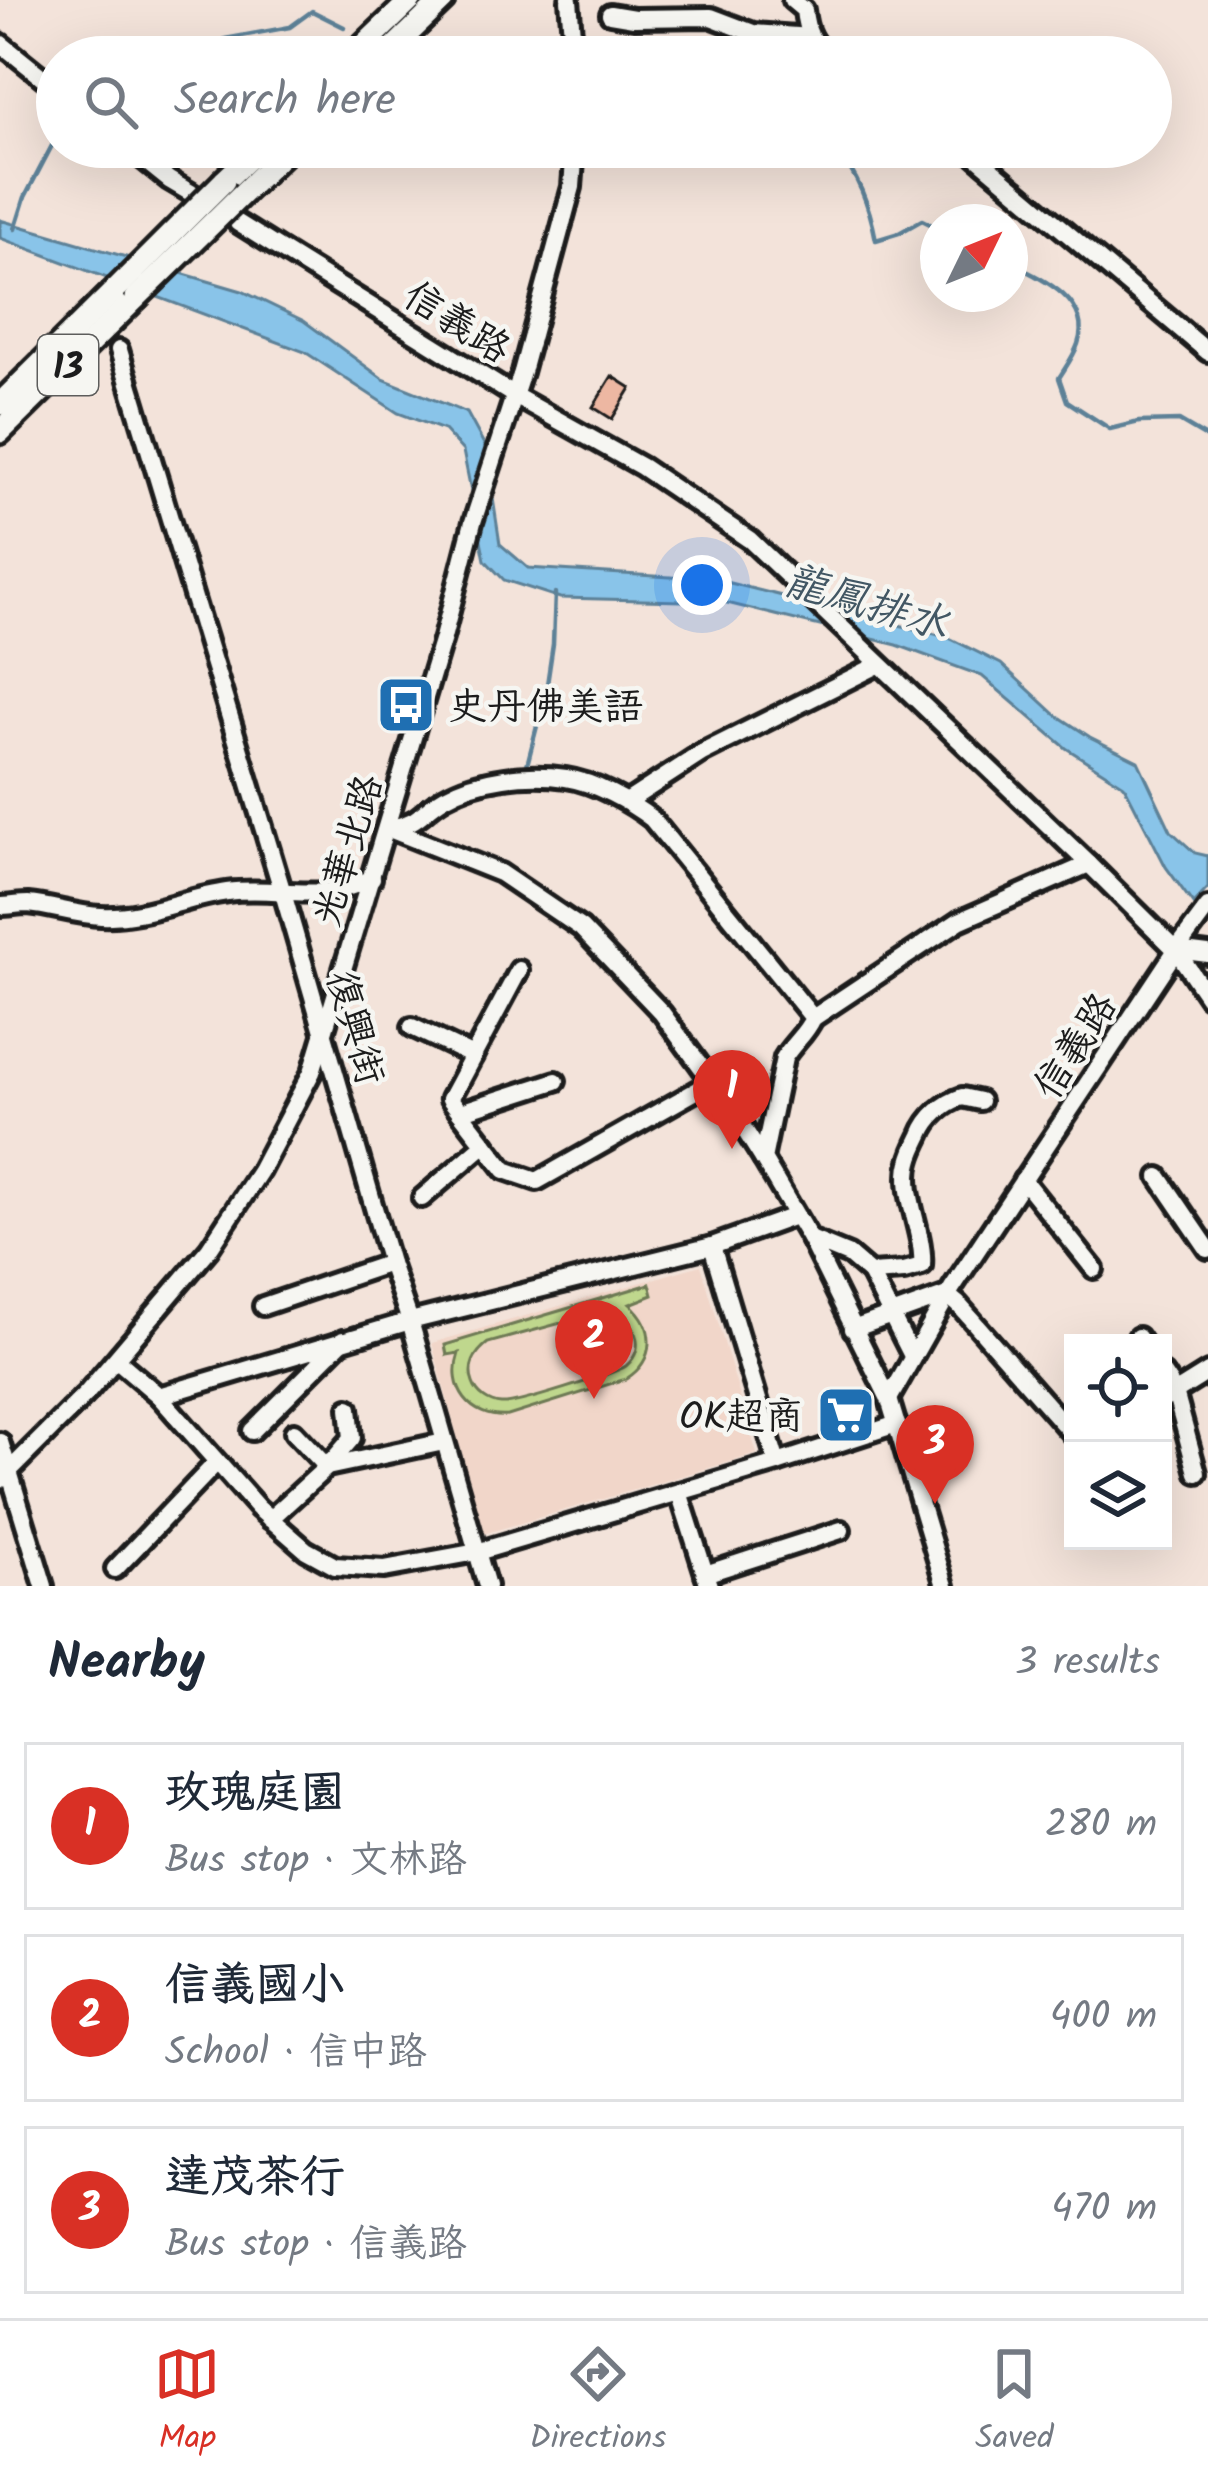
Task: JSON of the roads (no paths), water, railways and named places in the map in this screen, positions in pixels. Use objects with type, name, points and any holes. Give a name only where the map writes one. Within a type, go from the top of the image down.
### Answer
[{"type":"main road","points":[[374,36],[411,0]]},
{"type":"main road","points":[[405,36],[442,0]]},
{"type":"main road","name":"13","points":[[234,187],[246,168]]},
{"type":"main road","name":"13","points":[[0,432],[126,294],[234,187],[261,168]]},
{"type":"main road","name":"13","points":[[0,404],[126,294]]},
{"type":"street","points":[[568,0],[572,36]]},
{"type":"street","points":[[792,0],[804,10],[810,36]]},
{"type":"street","points":[[610,14],[711,17],[753,33],[788,36]]},
{"type":"street","points":[[0,43],[36,72]]},
{"type":"street","points":[[154,168],[190,193]]},
{"type":"street","name":"光華北路","points":[[4,1476],[116,1360],[209,1249],[260,1172],[312,1072],[443,638],[473,522],[515,396],[573,168]]},
{"type":"street","points":[[990,168],[1208,352]]},
{"type":"street","name":"信義路","points":[[238,223],[515,396],[642,467],[750,540],[878,665]]},
{"type":"street","name":"復興街","points":[[119,350],[487,1586]]},
{"type":"street","points":[[628,802],[702,753],[878,665],[1176,950],[1208,997]]},
{"type":"street","points":[[387,828],[411,825],[445,797],[488,781],[521,777],[569,778],[628,802],[652,819],[813,1018]]},
{"type":"street","points":[[387,828],[500,873],[581,928],[662,1012],[763,1159],[810,1239],[890,1399],[946,1586]]},
{"type":"street","points":[[763,1159],[784,1058],[813,1018],[959,921],[1089,864]]},
{"type":"street","points":[[0,906],[27,904],[105,916],[140,914],[235,891],[334,893],[372,878]]},
{"type":"street","name":"信義路","points":[[890,1399],[947,1295],[1208,907]]},
{"type":"street","points":[[1176,950],[1208,954]]},
{"type":"street","points":[[519,970],[450,1099],[505,1170],[537,1181],[712,1082]]},
{"type":"street","points":[[412,1028],[473,1056]]},
{"type":"street","points":[[460,1112],[556,1081]]},
{"type":"street","points":[[870,1273],[922,1266],[909,1163],[925,1124],[939,1109],[962,1097],[980,1101]]},
{"type":"street","points":[[422,1198],[485,1144]]},
{"type":"street","points":[[1159,1178],[1208,1249]]},
{"type":"street","points":[[1024,1180],[1094,1269]]},
{"type":"street","points":[[159,1396],[410,1321],[712,1246],[795,1216]]},
{"type":"street","points":[[810,1239],[850,1256],[870,1273],[912,1356]]},
{"type":"street","points":[[712,1246],[777,1463]]},
{"type":"street","points":[[263,1306],[390,1263]]},
{"type":"street","points":[[853,1329],[947,1295],[1064,1425]]},
{"type":"street","points":[[252,1431],[344,1340]]},
{"type":"street","points":[[116,1360],[159,1396],[270,1519],[306,1550],[335,1566],[384,1569],[477,1552],[897,1424]]},
{"type":"street","points":[[1172,1393],[1208,1372]]},
{"type":"street","points":[[1172,1403],[1197,1473]]},
{"type":"street","points":[[270,1519],[352,1438],[349,1408]]},
{"type":"street","points":[[294,1432],[327,1467]]},
{"type":"street","points":[[0,1442],[4,1476],[44,1586]]},
{"type":"street","points":[[327,1467],[444,1442]]},
{"type":"street","points":[[116,1569],[216,1463]]},
{"type":"street","points":[[680,1492],[707,1580],[841,1530]]},
{"type":"water","points":[[0,220],[242,291],[304,321],[383,379],[467,413],[485,446],[500,544],[528,568],[718,580],[947,637],[1001,664],[1055,714],[1138,761],[1171,831],[1195,853],[1208,856],[1208,888],[1193,904],[1166,867],[1124,785],[1066,748],[982,676],[897,645],[723,602],[560,598],[504,580],[485,560],[463,451],[444,430],[398,413],[305,352],[0,238]]},
{"type":"waterway","points":[[241,36],[290,27],[312,11],[344,27]]},
{"type":"waterway","points":[[15,229],[40,168]]},
{"type":"waterway","points":[[849,168],[876,240],[920,221]]},
{"type":"waterway","points":[[1028,272],[1061,293],[1078,315],[1078,344],[1059,378],[1067,401],[1110,429],[1139,422],[1179,421],[1208,438]]},
{"type":"waterway","points":[[527,765],[546,691],[555,593]]},
{"type":"place","name":"史丹佛美語","points":[[406,705]]},
{"type":"place","name":"玫瑰庭園","points":[[732,1149]]},
{"type":"place","name":"信義國小","points":[[594,1399]]},
{"type":"place","name":"OK超商","points":[[846,1415]]},
{"type":"place","name":"達茂茶行","points":[[935,1504]]},
{"type":"water label","name":"龍鳳排水","points":[[867,601]]}]
